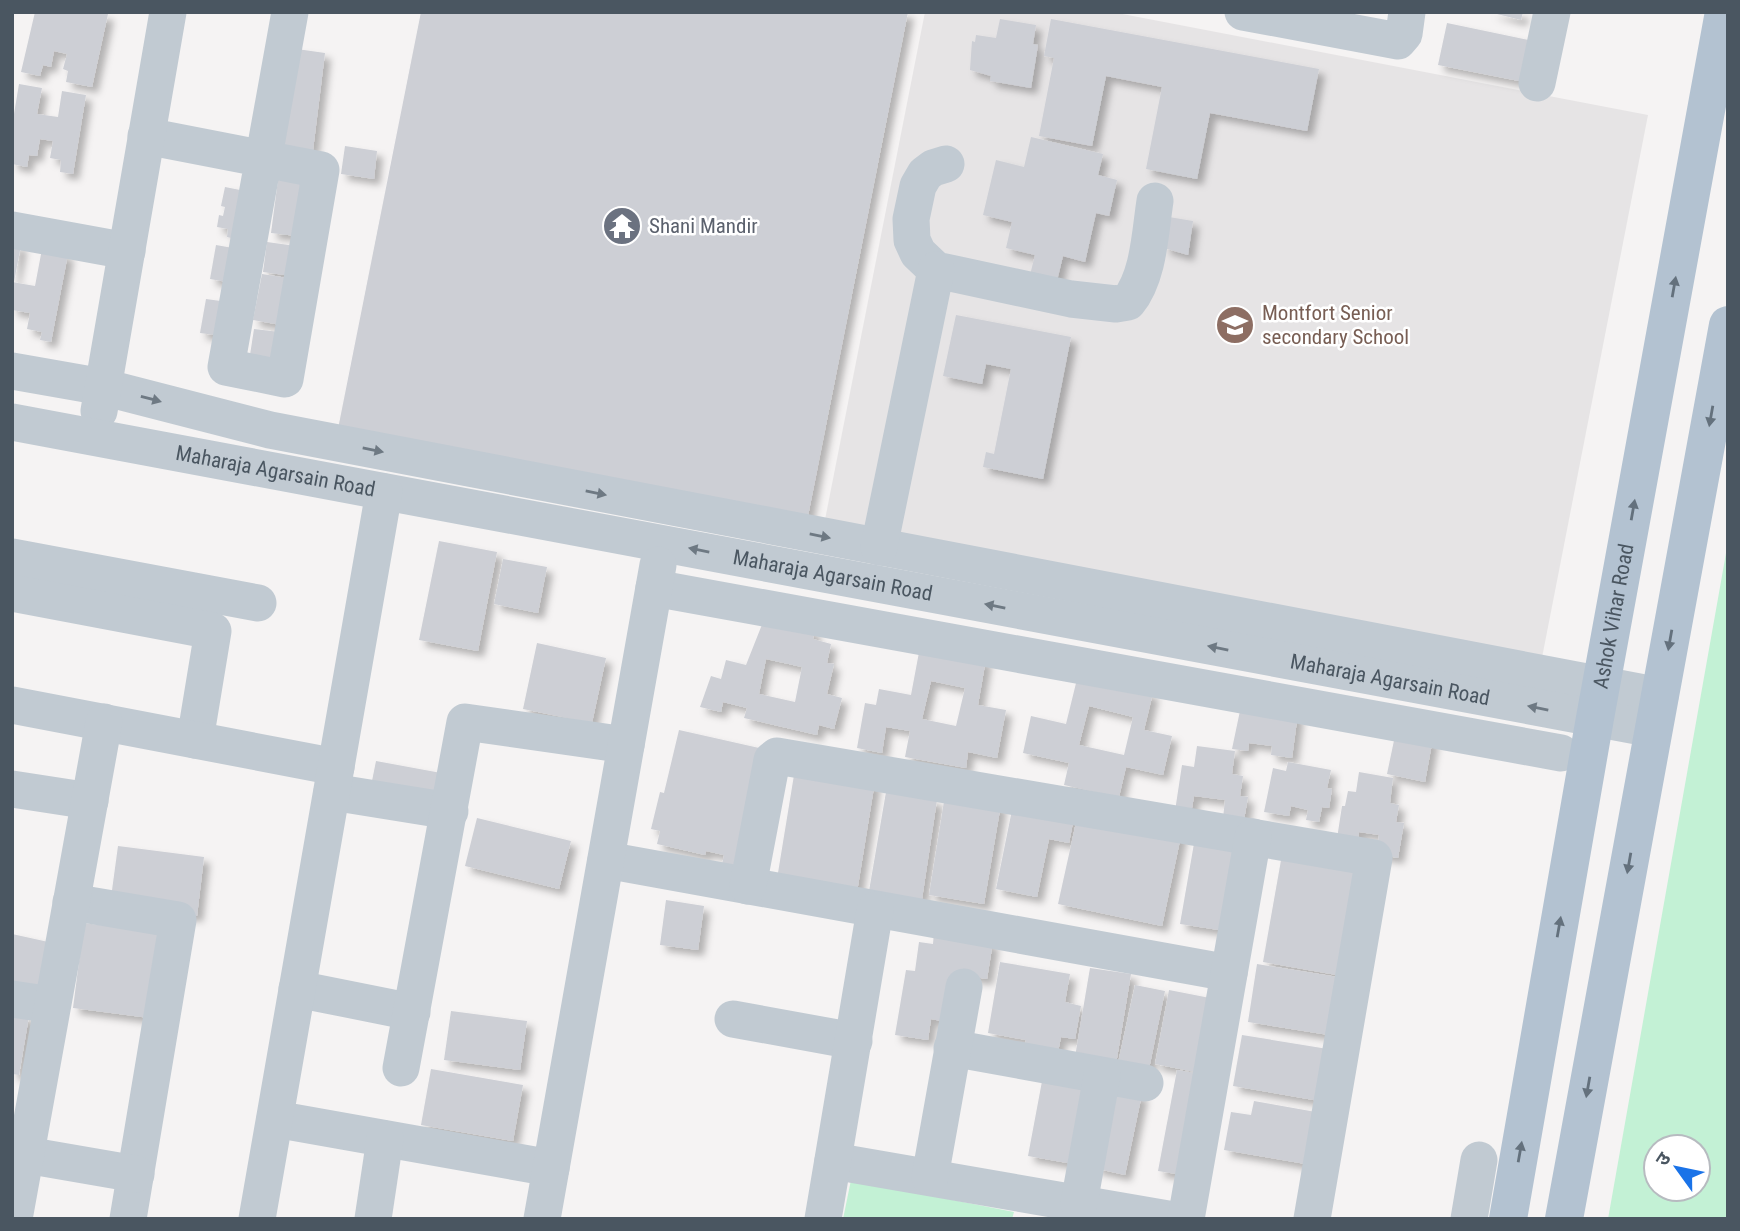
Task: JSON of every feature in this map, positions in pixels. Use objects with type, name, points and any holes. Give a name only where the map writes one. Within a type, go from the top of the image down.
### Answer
[{"type":"main road","name":"Ashok Vihar Road","points":[[1508,1219],[1598,702],[1724,12]]},
{"type":"main road","points":[[1564,1219],[1728,325]]},
{"type":"street","points":[[94,437],[168,12]]},
{"type":"street","points":[[146,136],[264,158],[321,170],[285,379],[226,367],[264,158],[290,12]]},
{"type":"street","points":[[1243,12],[1398,41],[1404,34],[1407,12]]},
{"type":"street","points":[[1537,83],[1552,12]]},
{"type":"street","points":[[946,164],[933,167],[918,186],[911,219],[912,240],[918,253],[936,270],[1071,299],[1116,304],[1128,302],[1136,293],[1156,201]]},
{"type":"street","points":[[12,230],[127,251]]},
{"type":"street","points":[[879,547],[936,270]]},
{"type":"street","points":[[12,372],[103,387],[270,430],[879,547],[1657,713]]},
{"type":"street","name":"Maharaja Agarsain Road","points":[[12,422],[1421,686],[1598,702]]},
{"type":"street","points":[[257,1219],[384,492]]},
{"type":"street","points":[[542,1219],[668,507]]},
{"type":"street","points":[[12,557],[258,603]]},
{"type":"street","points":[[791,612],[799,569]]},
{"type":"street","points":[[654,587],[1561,753]]},
{"type":"street","points":[[12,593],[214,631],[195,740]]},
{"type":"street","points":[[932,638],[940,596]]},
{"type":"street","points":[[1096,668],[1104,626]]},
{"type":"street","points":[[1266,700],[1273,658]]},
{"type":"street","points":[[1414,726],[1421,686]]},
{"type":"street","points":[[12,705],[195,740],[450,810]]},
{"type":"street","points":[[14,1219],[26,1155],[25,1089],[52,1005],[104,722]]},
{"type":"street","points":[[401,1068],[465,722],[626,745]]},
{"type":"street","points":[[748,886],[772,760],[777,756],[1372,857],[1375,860],[1312,1219]]},
{"type":"street","points":[[12,789],[89,801]]},
{"type":"street","points":[[1186,1219],[1253,837]]},
{"type":"street","points":[[606,860],[1229,973]]},
{"type":"street","points":[[71,902],[178,920],[128,1219]]},
{"type":"street","points":[[823,1219],[875,910]]},
{"type":"street","points":[[930,1177],[964,987]]},
{"type":"street","points":[[297,989],[412,1012]]},
{"type":"street","points":[[12,999],[52,1005]]},
{"type":"street","points":[[733,1019],[853,1041]]},
{"type":"street","points":[[952,1048],[1145,1083]]},
{"type":"street","points":[[1079,1203],[1102,1076]]},
{"type":"street","points":[[275,1119],[551,1168]]},
{"type":"street","points":[[373,1219],[386,1139]]},
{"type":"street","points":[[26,1155],[136,1174]]},
{"type":"street","points":[[1469,1219],[1479,1160]]},
{"type":"street","points":[[833,1161],[1168,1219]]},
{"type":"shaded area","name":"Montfort Senior secondary School","points":[[925,12],[1112,12],[1648,115],[1539,673],[822,535]]},
{"type":"green space","points":[[1728,542],[1728,1219],[1608,1219]]},
{"type":"green space","points":[[851,1180],[1014,1212],[1012,1219],[843,1219]]},
{"type":"building","points":[[35,12],[108,14],[92,87],[66,82],[68,71],[63,69],[67,54],[54,51],[51,67],[43,65],[40,76],[21,72]]},
{"type":"building","name":"Shani Mandir","points":[[421,12],[908,12],[805,531],[336,439]]},
{"type":"building","points":[[1489,12],[1523,12],[1521,20]]},
{"type":"building","points":[[1000,19],[1036,25],[1033,44],[1038,45],[1031,88],[990,81],[991,76],[970,70],[972,41],[975,42],[976,35],[996,38]]},
{"type":"building","points":[[1051,19],[1319,69],[1307,131],[1210,113],[1197,179],[1146,169],[1162,87],[1106,76],[1092,146],[1039,136],[1054,58],[1044,56]]},
{"type":"building","points":[[1447,23],[1538,42],[1529,83],[1438,65]]},
{"type":"building","points":[[297,49],[325,53],[313,150],[284,147]]},
{"type":"building","points":[[19,84],[42,88],[37,114],[58,117],[62,91],[86,95],[73,174],[60,172],[61,160],[50,158],[53,141],[40,139],[37,156],[29,155],[27,167],[12,164],[12,126]]},
{"type":"building","points":[[1031,137],[1103,154],[1098,175],[1117,180],[1109,216],[1096,213],[1085,262],[1063,256],[1054,293],[1027,287],[1035,255],[1006,248],[1012,222],[983,215],[996,160],[1024,167]]},
{"type":"building","points":[[345,146],[377,151],[374,179],[341,174]]},
{"type":"building","points":[[278,180],[312,184],[305,237],[271,233]]},
{"type":"building","points":[[225,187],[250,192],[240,240],[227,237],[228,229],[217,227],[219,215],[223,216],[225,207],[221,206]]},
{"type":"building","points":[[1169,217],[1193,221],[1188,255],[1164,248]]},
{"type":"building","points":[[267,242],[303,247],[299,277],[263,272]]},
{"type":"building","points":[[12,243],[21,245],[14,282],[12,281]]},
{"type":"building","points":[[216,245],[244,250],[239,284],[210,279]]},
{"type":"building","points":[[42,249],[68,254],[51,342],[40,340],[42,332],[27,329],[30,313],[12,310],[12,282],[35,286]]},
{"type":"building","points":[[262,274],[300,280],[292,327],[253,320]]},
{"type":"building","points":[[206,299],[235,303],[230,337],[200,333]]},
{"type":"building","points":[[956,315],[1071,337],[1043,479],[983,467],[986,452],[994,454],[1011,369],[986,364],[982,384],[943,376]]},
{"type":"building","points":[[254,329],[288,333],[285,360],[250,355]]},
{"type":"building","points":[[439,541],[497,552],[478,651],[419,640]]},
{"type":"building","points":[[503,559],[547,567],[538,613],[494,604]]},
{"type":"building","points":[[765,617],[815,630],[813,639],[831,644],[827,663],[834,664],[827,694],[842,698],[834,729],[819,725],[817,735],[744,718],[747,708],[723,702],[721,712],[700,707],[711,676],[721,679],[726,660],[746,665]],"holes":[[[766,659],[802,667],[795,702],[759,694]]]},
{"type":"building","points":[[537,643],[606,658],[592,723],[523,709]]},
{"type":"building","points":[[920,647],[986,659],[978,705],[1006,710],[997,758],[968,752],[966,768],[905,757],[910,731],[886,727],[882,753],[857,748],[865,703],[876,705],[879,689],[911,695]],"holes":[[[931,681],[965,688],[956,726],[922,719]]]},
{"type":"building","points":[[1078,675],[1153,693],[1144,730],[1172,736],[1163,775],[1126,767],[1119,797],[1064,785],[1069,763],[1023,753],[1031,716],[1066,724]],"holes":[[[1089,706],[1133,717],[1124,755],[1079,745]]]},
{"type":"building","points":[[1241,706],[1298,713],[1292,758],[1271,755],[1272,746],[1249,743],[1248,751],[1232,749]]},
{"type":"building","points":[[679,730],[768,750],[750,854],[720,874],[724,855],[706,851],[705,855],[657,844],[660,831],[651,829],[660,792],[664,793]]},
{"type":"building","points":[[1396,731],[1433,738],[1425,782],[1387,774]]},
{"type":"building","points":[[1197,746],[1235,751],[1232,774],[1243,776],[1240,796],[1248,797],[1244,820],[1223,818],[1225,800],[1194,796],[1191,814],[1175,811],[1182,765],[1194,767]]},
{"type":"building","points":[[376,761],[441,773],[437,798],[371,786]]},
{"type":"building","points":[[1288,762],[1331,770],[1327,788],[1332,789],[1329,808],[1322,807],[1319,822],[1306,820],[1308,810],[1291,806],[1289,816],[1264,812],[1273,768],[1286,771]]},
{"type":"building","points":[[795,769],[875,781],[857,892],[777,879]]},
{"type":"building","points":[[1359,772],[1393,778],[1390,803],[1399,805],[1396,822],[1404,823],[1398,858],[1376,854],[1379,835],[1359,832],[1357,848],[1336,845],[1342,806],[1345,806],[1348,791],[1356,792]]},
{"type":"building","points":[[886,792],[937,800],[922,899],[869,891]]},
{"type":"building","points":[[945,795],[1001,804],[984,904],[929,895]]},
{"type":"building","points":[[1014,800],[1075,812],[1069,843],[1049,839],[1037,897],[996,889]]},
{"type":"building","points":[[1079,809],[1182,831],[1162,926],[1058,904]]},
{"type":"building","points":[[477,818],[571,841],[559,889],[465,866]]},
{"type":"building","points":[[1196,832],[1248,840],[1232,932],[1180,924]]},
{"type":"building","points":[[118,846],[204,857],[197,916],[110,905]]},
{"type":"building","points":[[1283,849],[1368,864],[1348,977],[1263,962]]},
{"type":"building","points":[[666,900],[704,906],[698,950],[660,945]]},
{"type":"building","points":[[84,923],[168,934],[157,1019],[73,1008]]},
{"type":"building","points":[[934,932],[993,942],[987,979],[954,974],[947,1022],[931,1019],[928,1040],[895,1035],[906,970],[915,971],[919,942],[933,944]]},
{"type":"building","points":[[12,934],[53,943],[41,1001],[12,995]]},
{"type":"building","points":[[1000,962],[1070,974],[1065,1002],[1081,1006],[1075,1039],[1061,1037],[1057,1057],[1023,1051],[1026,1040],[988,1033]]},
{"type":"building","points":[[1257,964],[1344,978],[1335,1036],[1248,1022]]},
{"type":"building","points":[[1090,968],[1131,974],[1116,1064],[1075,1057]]},
{"type":"building","points":[[1135,985],[1165,991],[1149,1069],[1118,1063]]},
{"type":"building","points":[[1169,990],[1210,998],[1195,1072],[1155,1064]]},
{"type":"building","points":[[451,1011],[527,1021],[520,1070],[444,1060]]},
{"type":"building","points":[[12,1013],[29,1016],[19,1075],[12,1074]]},
{"type":"building","points":[[1242,1035],[1334,1050],[1325,1102],[1233,1086]]},
{"type":"building","points":[[431,1069],[523,1085],[513,1141],[421,1125]]},
{"type":"building","points":[[1177,1070],[1208,1075],[1189,1176],[1158,1171]]},
{"type":"building","points":[[1043,1076],[1088,1085],[1073,1164],[1028,1156]]},
{"type":"building","points":[[1111,1088],[1142,1094],[1125,1175],[1094,1168]]},
{"type":"building","points":[[1254,1101],[1327,1114],[1317,1166],[1224,1150],[1231,1112],[1251,1115]]},
{"type":"place","name":"Shani Mandir","points":[[622,226]]},
{"type":"place","name":"Montfort Senior secondary School","points":[[1235,325]]}]
